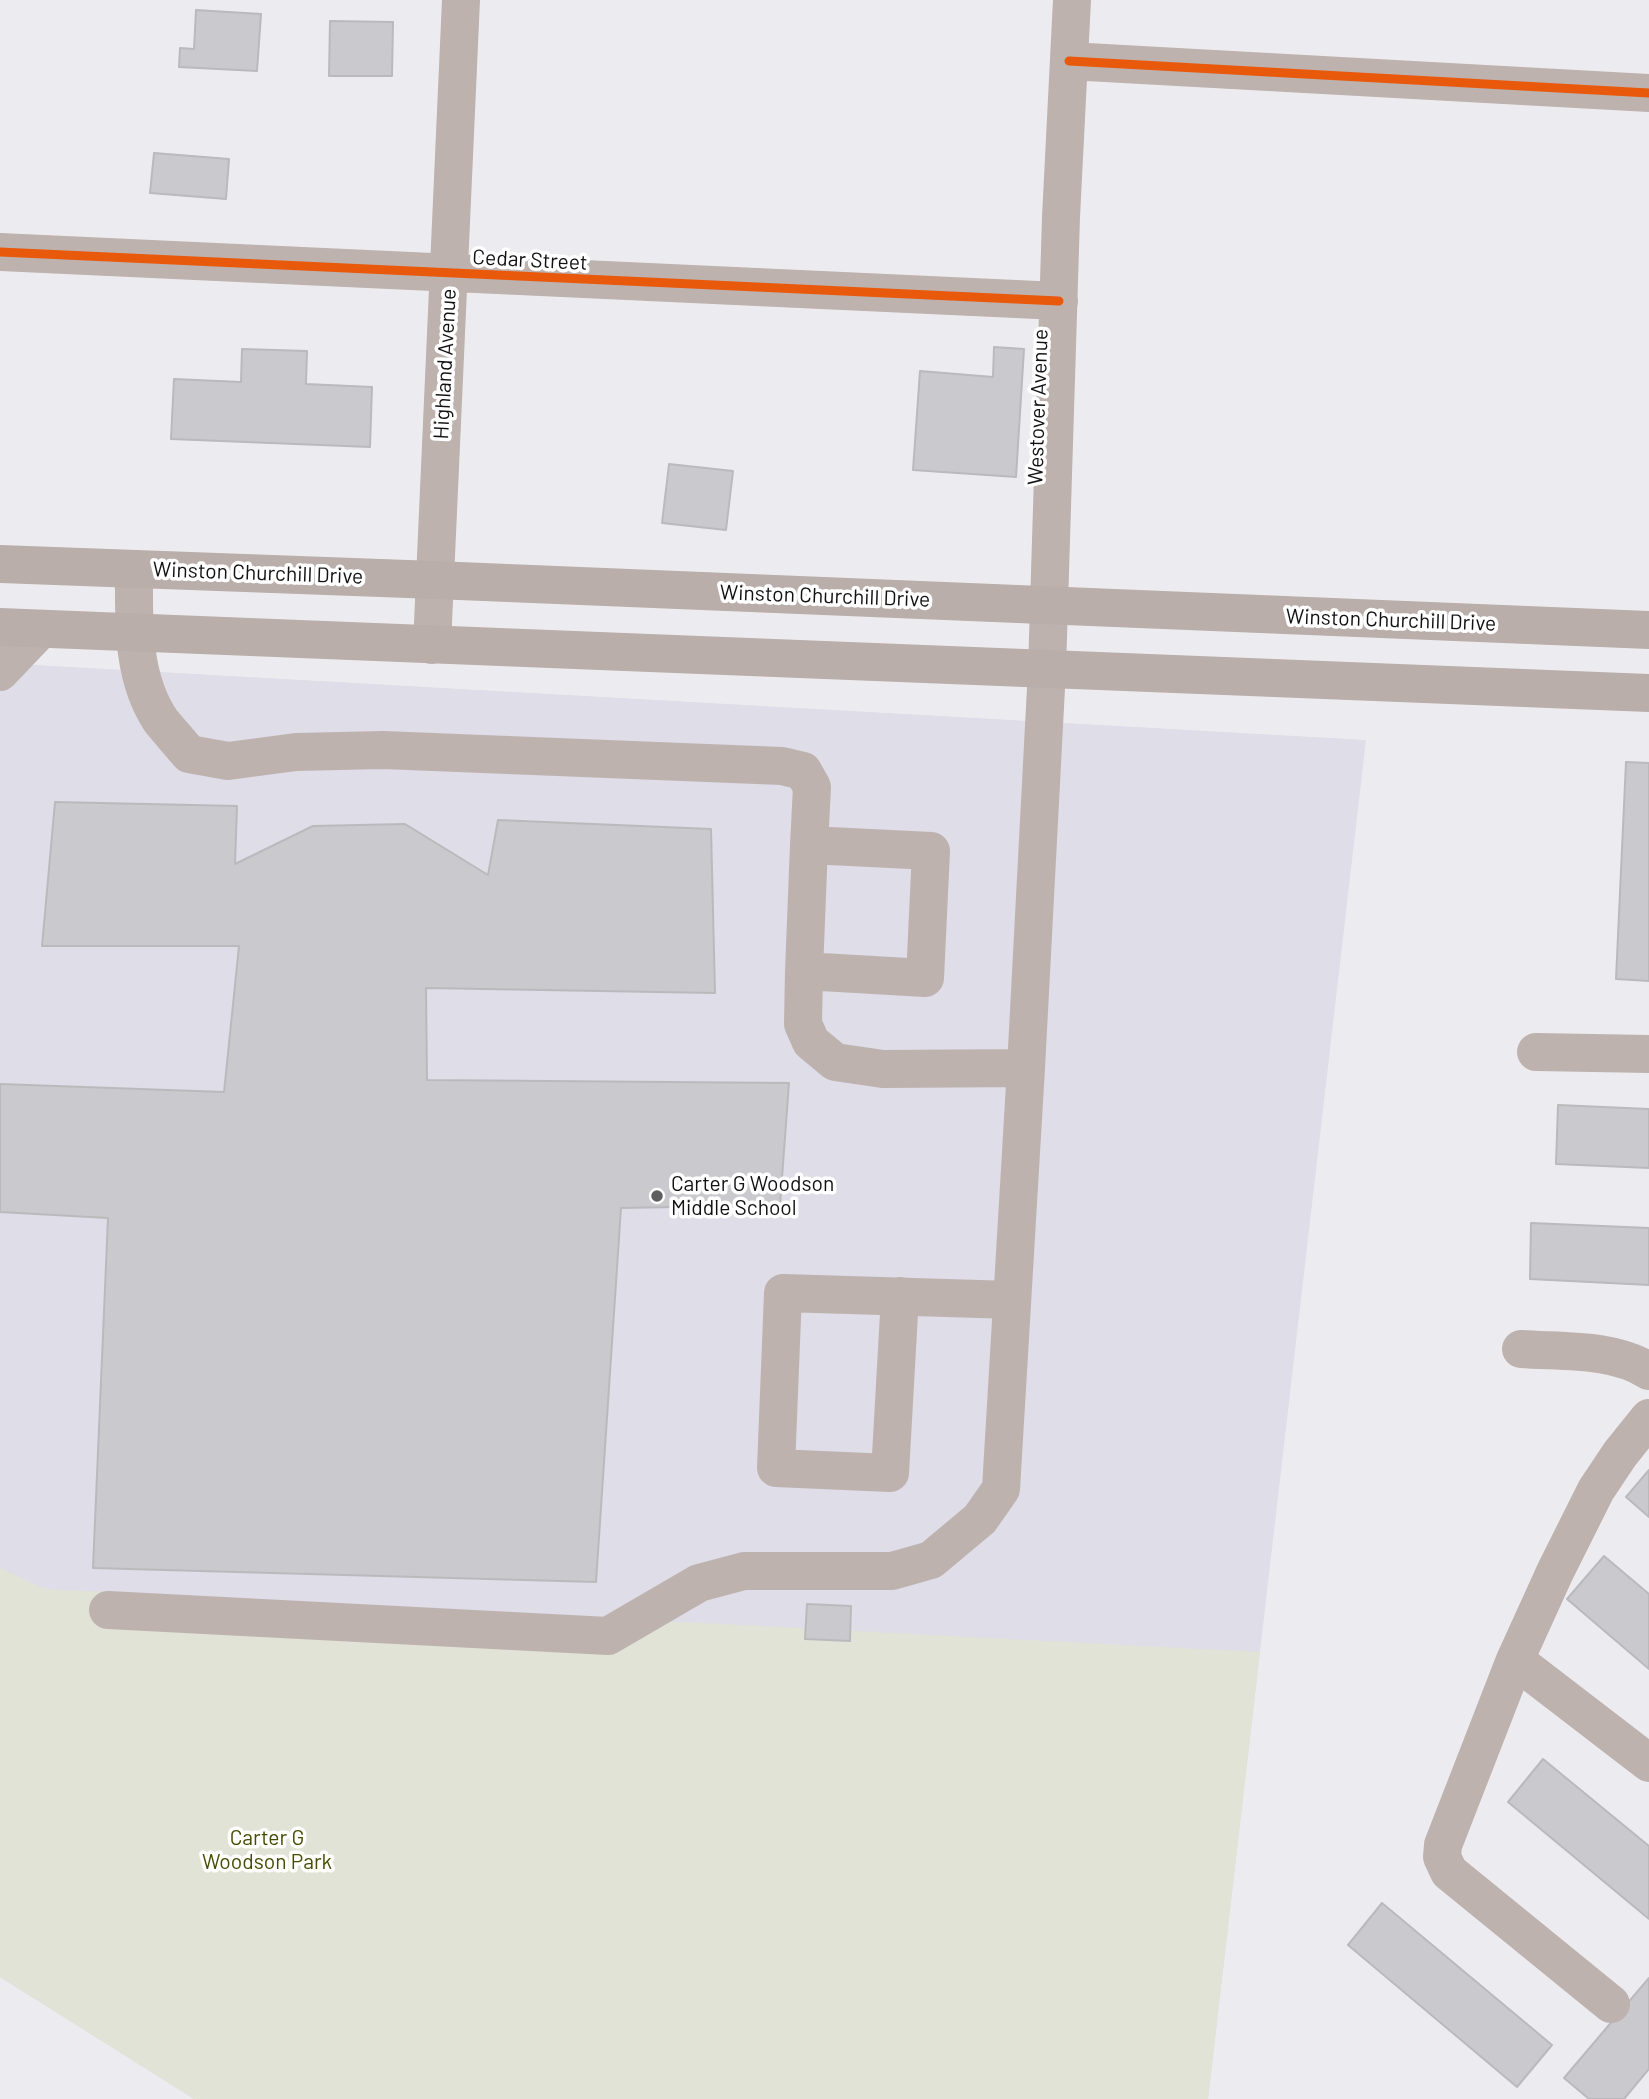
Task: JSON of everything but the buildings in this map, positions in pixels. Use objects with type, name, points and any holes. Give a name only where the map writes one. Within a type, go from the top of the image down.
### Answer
[{"type":"highway","name":"Winston Churchill Drive","points":[[0,564],[1649,631]]},
{"type":"highway","points":[[0,627],[1649,693]]},
{"type":"street","name":"Highland Avenue","points":[[432,645],[461,0]]},
{"type":"street","name":"Westover Avenue","points":[[108,1610],[608,1636],[699,1583],[744,1571],[892,1571],[931,1560],[980,1519],[1001,1489],[1047,669],[1061,217],[1072,0]]},
{"type":"street","points":[[1069,61],[1649,93]]},
{"type":"street","name":"Cedar Street","points":[[0,252],[1059,301]]},
{"type":"street","points":[[134,569],[134,633],[143,683],[160,719],[189,754],[228,761],[296,752],[383,750],[782,766],[803,771],[812,787],[803,1024],[811,1042],[835,1062],[883,1069],[1026,1069]]},
{"type":"street","points":[[0,672],[41,629]]},
{"type":"street","points":[[804,971],[925,978],[931,852],[810,845]]},
{"type":"street","points":[[1536,1052],[1649,1054]]},
{"type":"street","points":[[900,1296],[890,1473],[776,1468],[783,1293],[900,1296],[1012,1300]]},
{"type":"street","points":[[1521,1349],[1605,1355],[1638,1364],[1649,1371]]},
{"type":"street","points":[[1611,2004],[1449,1872],[1442,1857],[1443,1845],[1515,1660],[1555,1572],[1596,1490],[1649,1418]]},
{"type":"street","points":[[1515,1660],[1649,1763]]},
{"type":"shaded area","name":"Carter G Woodson Middle School","points":[[0,663],[1366,740],[1208,2099],[194,2099],[0,1977]]},
{"type":"green space","name":"Carter G Woodson Park","points":[[0,1568],[45,1589],[1260,1652],[1208,2099],[194,2099],[0,1977]]},
{"type":"cycle path","points":[[1069,61],[1649,93]]},
{"type":"cycle path","points":[[0,252],[1059,301]]},
{"type":"place","name":"Carter G Woodson Middle School","points":[[657,1196]]}]
